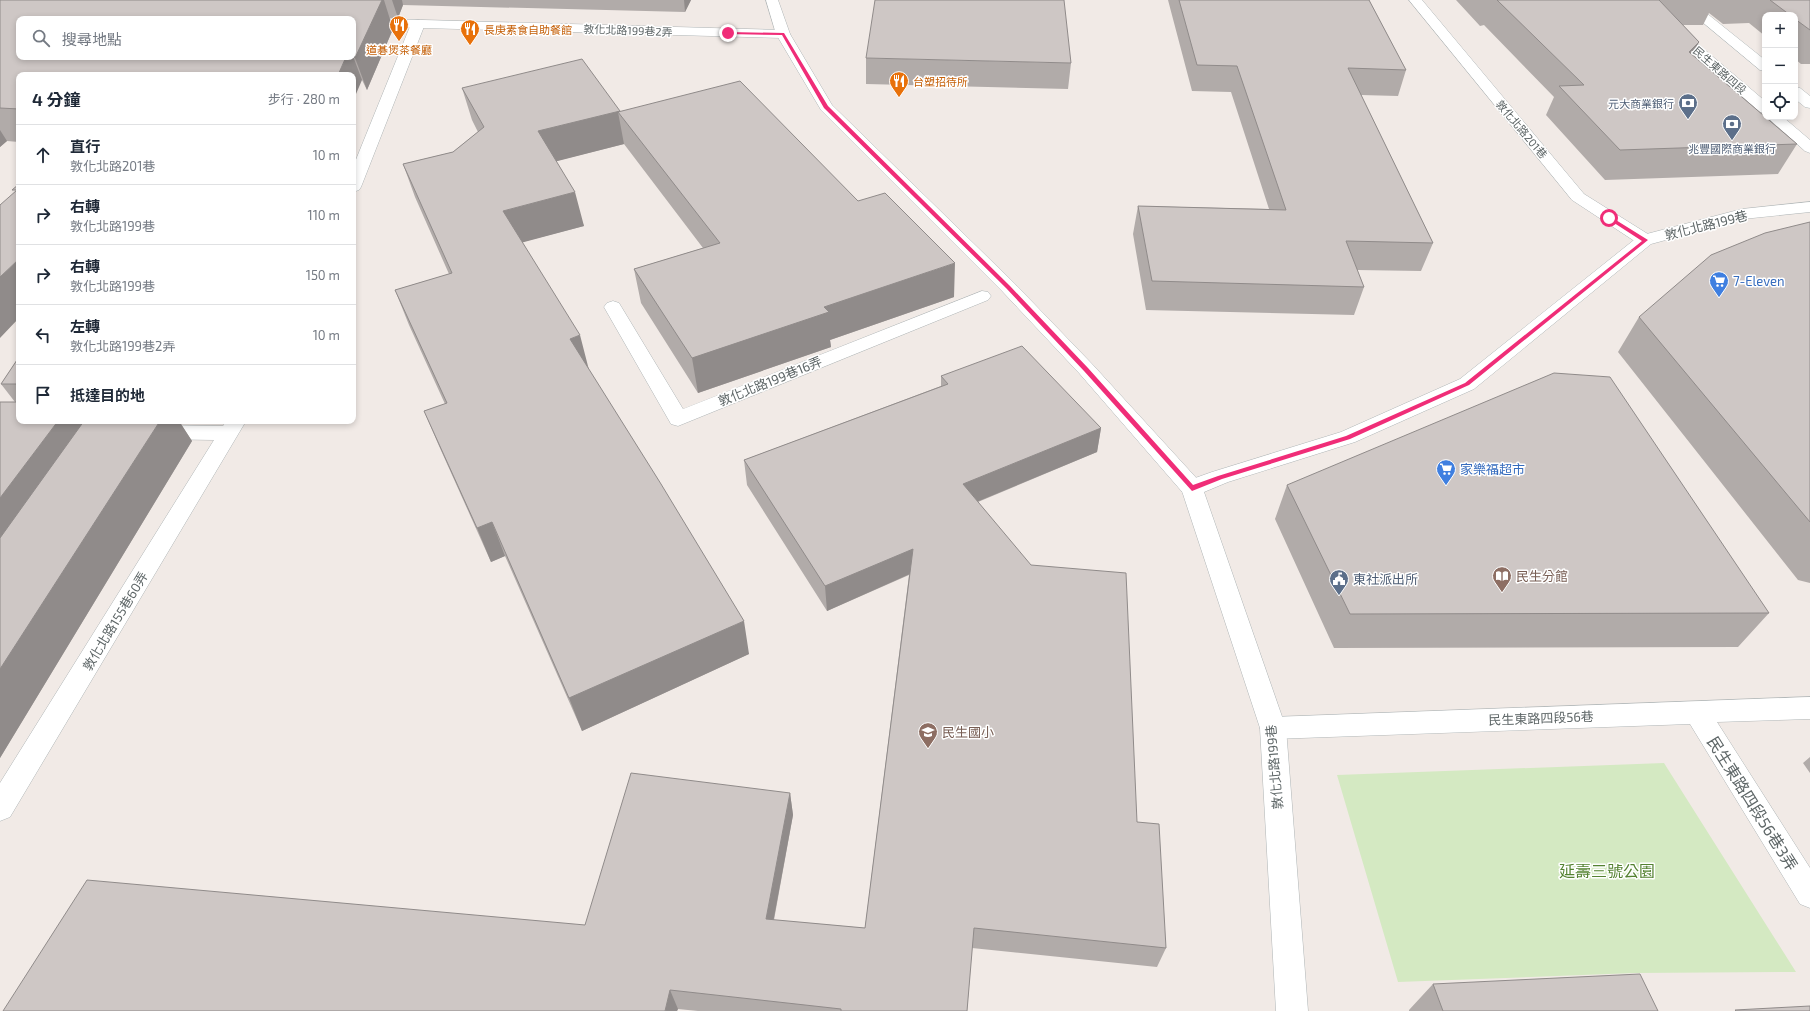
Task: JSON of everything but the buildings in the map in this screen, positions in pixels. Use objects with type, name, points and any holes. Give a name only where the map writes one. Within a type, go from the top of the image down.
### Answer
[{"type":"street","name":"敦化北路199巷","points":[[772,0],[783,34],[826,107],[1008,287],[1086,369],[1192,488],[1273,728],[1292,1011]]},
{"type":"street","name":"敦化北路201巷","points":[[1415,0],[1578,198],[1645,240]]},
{"type":"street","name":"民生東路四段","points":[[1638,0],[1762,106]]},
{"type":"street","points":[[1682,0],[1762,65]]},
{"type":"street","name":"敦化北路199巷2弄","points":[[356,22],[783,34]]},
{"type":"street","points":[[356,179],[418,24]]},
{"type":"street","points":[[1798,94],[1810,104]]},
{"type":"street","points":[[1777,120],[1810,148]]},
{"type":"street","name":"敦化北路199巷","points":[[1192,488],[1220,477],[1348,438],[1467,384],[1645,240],[1742,214],[1810,207]]},
{"type":"street","name":"敦化北路199巷16弄","points":[[614,307],[678,419],[982,296]]},
{"type":"street","name":"敦化北路155巷60弄","points":[[137,432],[233,427]]},
{"type":"street","name":"敦化北路155巷60弄","points":[[0,808],[233,427]]},
{"type":"street","name":"民生東路四段56巷","points":[[1273,728],[1810,708]]},
{"type":"street","name":"民生東路四段56巷3弄","points":[[1697,713],[1810,894]]},
{"type":"green space","name":"延壽三號公園","points":[[1664,763],[1796,972],[1635,973],[1398,982],[1337,775]]},
{"type":"place","name":"道碁煲茶餐廳","points":[[399,42]]},
{"type":"place","name":"長庚素食自助餐館","points":[[470,46]]},
{"type":"place","name":"台塑招待所","points":[[899,98]]},
{"type":"place","name":"元大商業銀行","points":[[1688,120]]},
{"type":"place","name":"兆豐國際商業銀行","points":[[1732,141]]},
{"type":"place","name":"7-Eleven","points":[[1719,298]]},
{"type":"place","name":"家樂福超市","points":[[1446,486]]},
{"type":"place","name":"民生分館","points":[[1502,593]]},
{"type":"place","name":"東社派出所","points":[[1339,596]]},
{"type":"place","name":"民生國小","points":[[928,749]]},
{"type":"route","points":[[728,33],[783,34],[826,107],[1008,287],[1086,369],[1192,488],[1220,477],[1348,438],[1467,384],[1645,240],[1609,218]]}]
